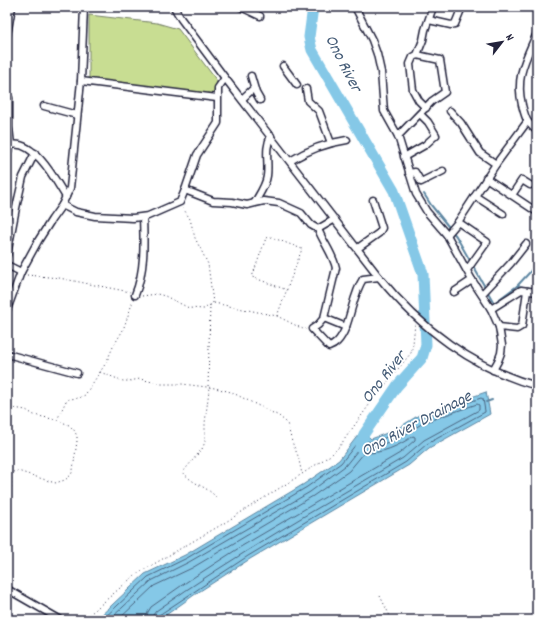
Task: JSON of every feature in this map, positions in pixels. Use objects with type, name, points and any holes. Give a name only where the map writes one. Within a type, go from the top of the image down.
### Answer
[{"type":"street","points":[[7,34],[12,7]]},
{"type":"street","points":[[7,310],[21,272],[41,236],[62,205],[70,188],[81,81],[84,7]]},
{"type":"street","points":[[174,7],[181,19],[225,78],[389,289],[415,316],[436,334],[463,353],[493,370],[537,386]]},
{"type":"street","points":[[241,7],[260,16]]},
{"type":"street","points":[[355,7],[372,40],[377,54],[381,72],[384,111],[398,136],[416,194],[427,212],[450,231],[472,280],[491,309],[499,327],[502,345],[501,353],[493,370]]},
{"type":"street","points":[[426,108],[413,90],[410,78],[410,64],[413,58],[417,55],[433,7]]},
{"type":"street","points":[[429,20],[451,25],[455,24],[462,7]]},
{"type":"street","points":[[537,33],[523,65],[519,92],[527,122],[537,131]]},
{"type":"street","points":[[398,136],[432,101],[445,92],[440,60],[417,55]]},
{"type":"street","points":[[283,66],[297,85]]},
{"type":"street","points":[[251,76],[254,88],[260,100]]},
{"type":"street","points":[[62,205],[76,212],[95,216],[143,217],[180,202],[197,155],[218,123],[218,88],[225,78]]},
{"type":"street","points":[[81,81],[217,98]]},
{"type":"street","points":[[242,99],[254,88]]},
{"type":"street","points":[[306,89],[308,101],[320,112],[331,142]]},
{"type":"street","points":[[7,96],[9,98],[9,127],[11,145],[7,153]]},
{"type":"street","points":[[44,106],[77,115]]},
{"type":"street","points":[[450,111],[461,123],[480,153],[496,164]]},
{"type":"street","points":[[404,157],[425,145],[436,135],[428,122],[420,114]]},
{"type":"street","points":[[450,231],[458,222],[486,178],[527,122]]},
{"type":"street","points":[[255,202],[267,178],[267,148],[268,141],[271,136]]},
{"type":"street","points":[[290,161],[303,153],[331,142],[347,140]]},
{"type":"street","points":[[11,145],[15,144],[24,146],[35,153],[47,167],[66,197]]},
{"type":"street","points":[[7,255],[23,177],[35,153]]},
{"type":"street","points":[[409,173],[415,172],[421,182],[443,171]]},
{"type":"street","points":[[486,178],[537,212]]},
{"type":"street","points":[[512,195],[522,180],[530,185]]},
{"type":"street","points":[[185,190],[213,201],[232,202],[247,205],[264,201],[280,203],[301,213],[311,225],[318,229],[321,239],[335,261],[336,268],[324,318],[312,329],[329,347],[337,342],[346,327],[359,285],[363,278],[380,277]]},
{"type":"street","points":[[475,196],[503,214]]},
{"type":"street","points":[[358,248],[379,233],[382,228],[373,200]]},
{"type":"street","points":[[135,295],[140,284],[144,246],[143,217]]},
{"type":"street","points":[[318,229],[335,219]]},
{"type":"street","points":[[458,222],[487,242],[467,270]]},
{"type":"street","points":[[482,294],[526,244]]},
{"type":"street","points":[[7,265],[21,272]]},
{"type":"street","points":[[454,292],[472,280]]},
{"type":"street","points":[[491,309],[521,290],[537,292]]},
{"type":"street","points":[[499,327],[517,329],[522,326],[527,291]]},
{"type":"street","points":[[324,318],[346,327]]},
{"type":"street","points":[[7,354],[76,373]]},
{"type":"street","points":[[7,589],[61,620]]},
{"type":"path","points":[[277,316],[287,290],[302,249],[271,237],[266,238],[252,276],[287,290]]},
{"type":"path","points":[[57,420],[66,401],[79,398],[84,395],[106,363],[112,347],[123,330],[135,295]]},
{"type":"path","points":[[213,303],[277,316],[303,329],[312,329]]},
{"type":"path","points":[[210,304],[209,390],[205,424],[205,442],[202,449],[183,472],[188,479],[203,486],[216,497]]},
{"type":"path","points":[[83,620],[135,575],[220,525],[302,474],[324,460],[340,447],[372,401],[411,353],[414,344],[415,316]]},
{"type":"path","points":[[100,372],[123,381],[130,382],[140,379],[161,384],[182,384],[231,392],[283,420],[289,427],[302,474]]},
{"type":"path","points":[[7,407],[26,410],[34,415],[57,420],[69,425],[77,436],[73,470],[71,475],[65,480],[55,483],[18,471],[7,473]]},
{"type":"path","points":[[7,494],[11,488],[11,473]]},
{"type":"path","points":[[380,596],[392,620]]},
{"type":"green space","points":[[89,15],[157,23],[178,29],[217,81],[213,96],[89,81]]},
{"type":"water","points":[[486,392],[490,414],[429,448],[409,465],[250,559],[197,593],[159,620],[96,620],[145,574],[185,555],[304,484],[339,460],[362,430],[371,439],[395,430],[419,415]]},
{"type":"waterway","name":"Ono River","points":[[313,7],[309,37],[312,50],[394,191],[423,274],[426,345],[422,358],[397,386],[364,434],[360,447]]},
{"type":"waterway","points":[[424,194],[456,236],[494,303],[517,286],[537,289]]},
{"type":"waterway","points":[[517,286],[530,272],[537,260]]},
{"type":"waterway","name":"Ono River Drainage","points":[[486,402],[492,400]]}]
